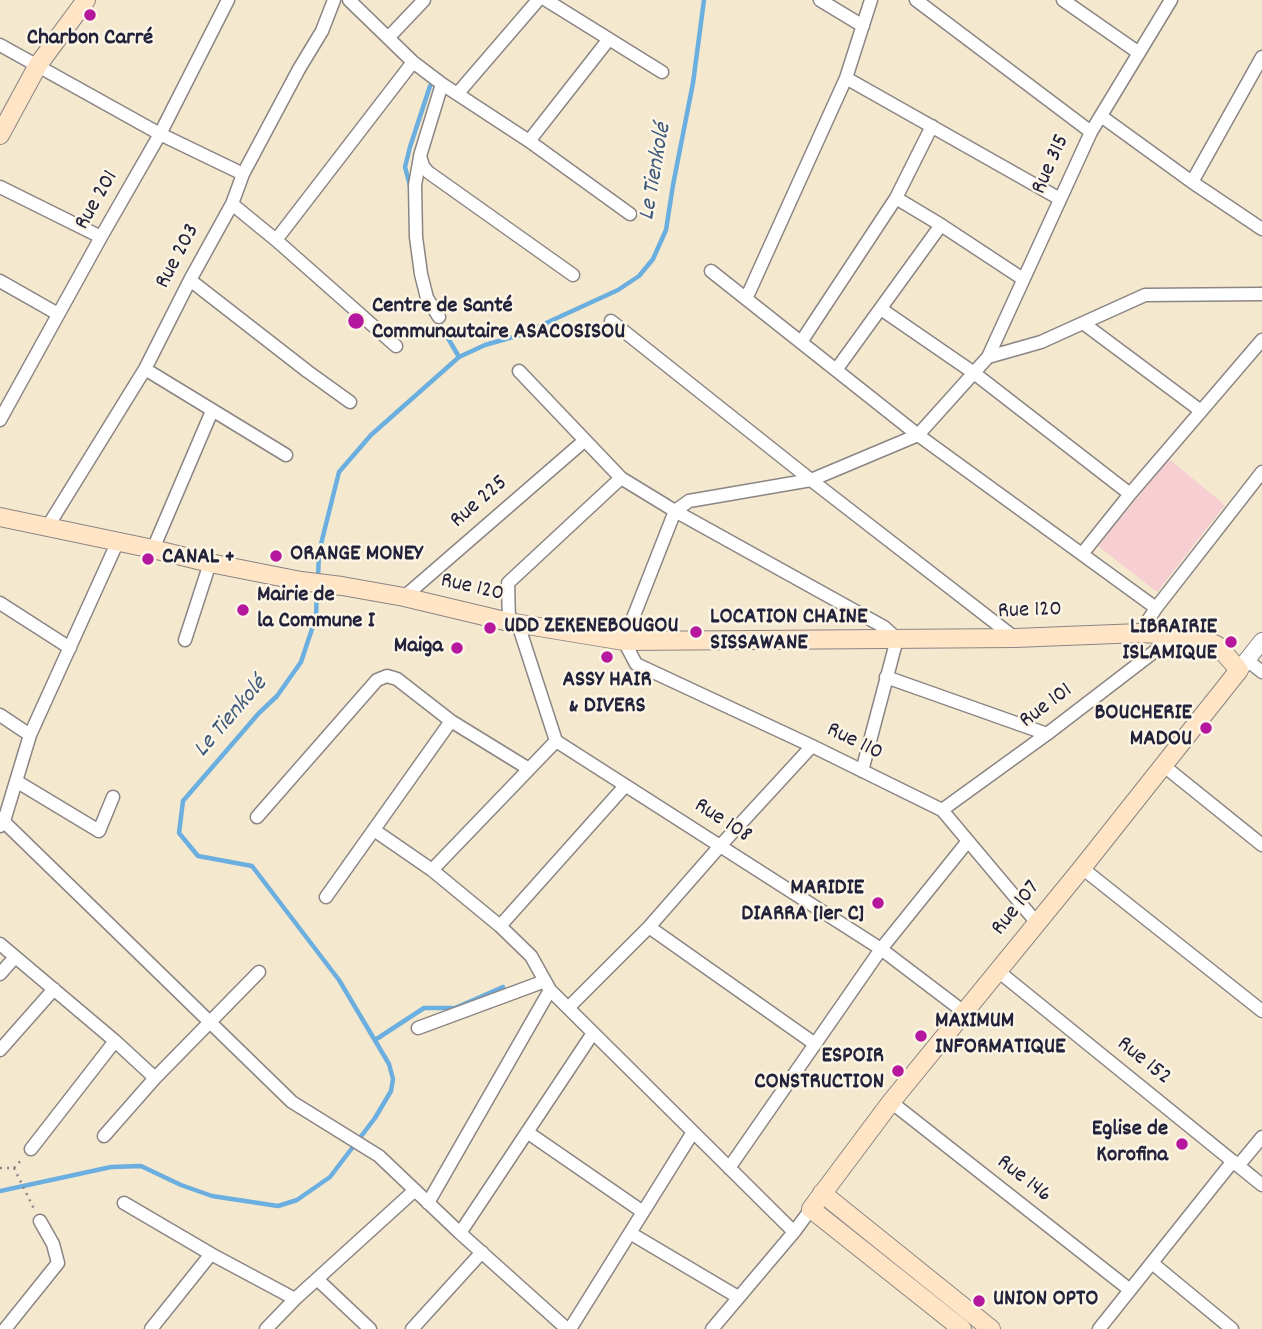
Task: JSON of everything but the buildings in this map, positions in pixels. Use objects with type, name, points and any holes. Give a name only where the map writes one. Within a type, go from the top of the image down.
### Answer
[{"type":"main road","points":[[0,135],[38,65],[77,3]]},
{"type":"main road","name":"Rue 120","points":[[0,517],[210,563],[404,597],[513,623],[624,641],[1015,638],[1140,633],[1184,636]]},
{"type":"main road","points":[[1184,636],[1208,641],[1243,665]]},
{"type":"main road","name":"Rue 107","points":[[811,1209],[891,1102],[1243,665]]},
{"type":"main road","points":[[822,1194],[991,1329]]},
{"type":"main road","points":[[811,1209],[962,1329]]},
{"type":"street","name":"Rue 201","points":[[0,420],[160,134],[228,0]]},
{"type":"street","name":"Rue 203","points":[[48,526],[145,369],[232,204],[243,174],[299,69],[323,31],[334,0]]},
{"type":"street","points":[[349,0],[413,62],[630,214]]},
{"type":"street","points":[[388,38],[424,0]]},
{"type":"street","points":[[458,93],[538,0]]},
{"type":"street","points":[[546,0],[662,72]]},
{"type":"street","points":[[820,0],[863,26]]},
{"type":"street","points":[[746,299],[846,78],[871,0]]},
{"type":"street","points":[[916,0],[1091,132]]},
{"type":"street","points":[[1063,0],[1139,53]]},
{"type":"street","name":"Rue 315","points":[[918,435],[988,357],[1091,132],[1171,0]]},
{"type":"street","points":[[528,141],[609,39]]},
{"type":"street","points":[[0,45],[160,134],[243,174]]},
{"type":"street","points":[[1192,182],[1262,57]]},
{"type":"street","points":[[276,240],[413,62]]},
{"type":"street","points":[[846,78],[1060,199]]},
{"type":"street","points":[[439,317],[427,298],[421,274],[416,237],[415,185],[420,156],[442,84]]},
{"type":"street","points":[[1101,116],[1262,229]]},
{"type":"street","points":[[801,342],[896,198],[932,126]]},
{"type":"street","points":[[420,156],[428,172],[573,275]]},
{"type":"street","points":[[0,187],[101,237]]},
{"type":"street","points":[[896,198],[1023,279]]},
{"type":"street","points":[[232,204],[396,346]]},
{"type":"street","points":[[836,370],[941,225]]},
{"type":"street","points":[[711,271],[918,435],[1156,608]]},
{"type":"street","points":[[190,280],[350,402]]},
{"type":"street","points":[[0,281],[58,314]]},
{"type":"street","points":[[988,357],[1041,342],[1146,295],[1262,293]]},
{"type":"street","points":[[881,309],[974,373],[1130,494]]},
{"type":"street","points":[[611,321],[811,481],[1015,638]]},
{"type":"street","points":[[1083,323],[1201,411]]},
{"type":"street","points":[[1082,554],[1262,340]]},
{"type":"street","points":[[145,369],[286,455]]},
{"type":"street","points":[[519,370],[621,478],[884,627],[897,639],[862,771]]},
{"type":"street","points":[[153,549],[212,411]]},
{"type":"street","points":[[624,641],[675,511],[689,500],[811,481],[918,435]]},
{"type":"street","name":"Rue 225","points":[[404,597],[584,441]]},
{"type":"street","points":[[1140,633],[1156,608],[1262,472]]},
{"type":"street","points":[[432,870],[556,741],[513,623],[508,583],[621,478]]},
{"type":"street","points":[[118,541],[30,735],[1,822],[292,1102],[379,1156],[460,1233],[568,1329],[693,1132]]},
{"type":"street","points":[[185,640],[210,563]]},
{"type":"street","points":[[0,603],[70,648]]},
{"type":"street","name":"Rue 101","points":[[942,810],[1184,636]]},
{"type":"street","name":"Rue 110","points":[[624,641],[636,664],[942,810],[1037,923]]},
{"type":"street","name":"Rue 107","points":[[1243,665],[1262,641]]},
{"type":"street","points":[[1243,665],[1262,672]]},
{"type":"street","points":[[257,817],[377,680],[387,676],[397,680],[450,721],[529,769]]},
{"type":"street","points":[[886,677],[1047,734]]},
{"type":"street","points":[[0,715],[30,735]]},
{"type":"street","points":[[326,897],[450,721]]},
{"type":"street","name":"Rue 108","points":[[556,741],[881,949],[964,1012]]},
{"type":"street","points":[[568,1008],[649,927],[812,746]]},
{"type":"street","points":[[1164,766],[1262,845]]},
{"type":"street","points":[[16,781],[99,831],[113,797]]},
{"type":"street","points":[[500,926],[625,786]]},
{"type":"street","points":[[374,830],[432,870],[500,926],[531,956],[547,985],[568,1008],[794,1232]]},
{"type":"street","points":[[730,1168],[881,949],[968,841]]},
{"type":"street","points":[[1082,868],[1262,1011]]},
{"type":"street","points":[[649,927],[815,1044]]},
{"type":"street","points":[[0,944],[155,1079]]},
{"type":"street","points":[[0,974],[15,957]]},
{"type":"street","name":"Rue 152","points":[[998,971],[1262,1185]]},
{"type":"street","points":[[104,1136],[259,972]]},
{"type":"street","points":[[418,1028],[547,985]]},
{"type":"street","points":[[428,1203],[547,985]]},
{"type":"street","points":[[0,1050],[54,989]]},
{"type":"street","points":[[460,1233],[593,1033]]},
{"type":"street","points":[[30,1149],[114,1041]]},
{"type":"street","name":"Rue 146","points":[[891,1102],[1130,1290]]},
{"type":"street","points":[[527,1132],[643,1212]]},
{"type":"street","points":[[1099,1329],[1236,1164],[1262,1137]]},
{"type":"street","points":[[266,1329],[295,1299],[415,1190]]},
{"type":"street","points":[[124,1203],[295,1299]]},
{"type":"street","points":[[712,1329],[811,1209]]},
{"type":"street","points":[[5,1329],[58,1263],[53,1244],[40,1221]]},
{"type":"street","points":[[630,1233],[738,1297]]},
{"type":"street","points":[[412,1329],[482,1252]]},
{"type":"street","points":[[151,1329],[211,1254]]},
{"type":"street","points":[[1152,1263],[1232,1329]]},
{"type":"street","points":[[317,1279],[370,1329]]},
{"type":"path","points":[[15,1168],[30,1149]]},
{"type":"path","points":[[0,1168],[15,1168]]},
{"type":"path","points":[[15,1168],[40,1221]]},
{"type":"shaded area","points":[[1169,459],[1225,505],[1157,592],[1098,546]]},
{"type":"waterway","name":"Le Tienkolé","points":[[318,580],[319,552],[339,472],[371,435],[459,357],[485,345],[520,335],[618,290],[639,276],[653,259],[666,230],[693,83],[704,0]]},
{"type":"waterway","points":[[410,186],[405,167],[430,86]]},
{"type":"waterway","points":[[438,321],[459,357]]},
{"type":"waterway","name":"Le Tienkolé","points":[[0,1191],[111,1167],[141,1166],[212,1196],[278,1206],[297,1200],[330,1177],[375,1118],[391,1091],[393,1079],[389,1064],[339,980],[252,866],[198,856],[179,833],[183,801],[277,696],[301,662],[316,617],[317,589]]},
{"type":"waterway","points":[[375,1040],[424,1008],[455,1008],[503,987]]},
{"type":"place","name":"Charbon Carré","points":[[90,15]]},
{"type":"place","name":"Centre de Santé Communautaire ASACOSISOU","points":[[356,321]]},
{"type":"place","name":"ORANGE MONEY","points":[[276,556]]},
{"type":"place","name":"CANAL +","points":[[148,559]]},
{"type":"place","name":"Mairie de la Commune I","points":[[243,610]]},
{"type":"place","name":"UDD ZEKENEBOUGOU","points":[[490,628]]},
{"type":"place","name":"LOCATION CHAINE SISSAWANE","points":[[696,632]]},
{"type":"place","name":"LIBRAIRIE ISLAMIQUE","points":[[1231,642]]},
{"type":"place","name":"Maiga","points":[[457,648]]},
{"type":"place","name":"ASSY HAIR & DIVERS","points":[[607,657]]},
{"type":"place","name":"BOUCHERIE MADOU","points":[[1206,728]]},
{"type":"place","name":"MARIDIE DIARRA [1er C]","points":[[878,903]]},
{"type":"place","name":"MAXIMUM INFORMATIQUE","points":[[921,1036]]},
{"type":"place","name":"ESPOIR CONSTRUCTION","points":[[898,1071]]},
{"type":"place","name":"Eglise de Korofina","points":[[1182,1144]]},
{"type":"place","name":"UNION OPTO","points":[[979,1301]]}]
